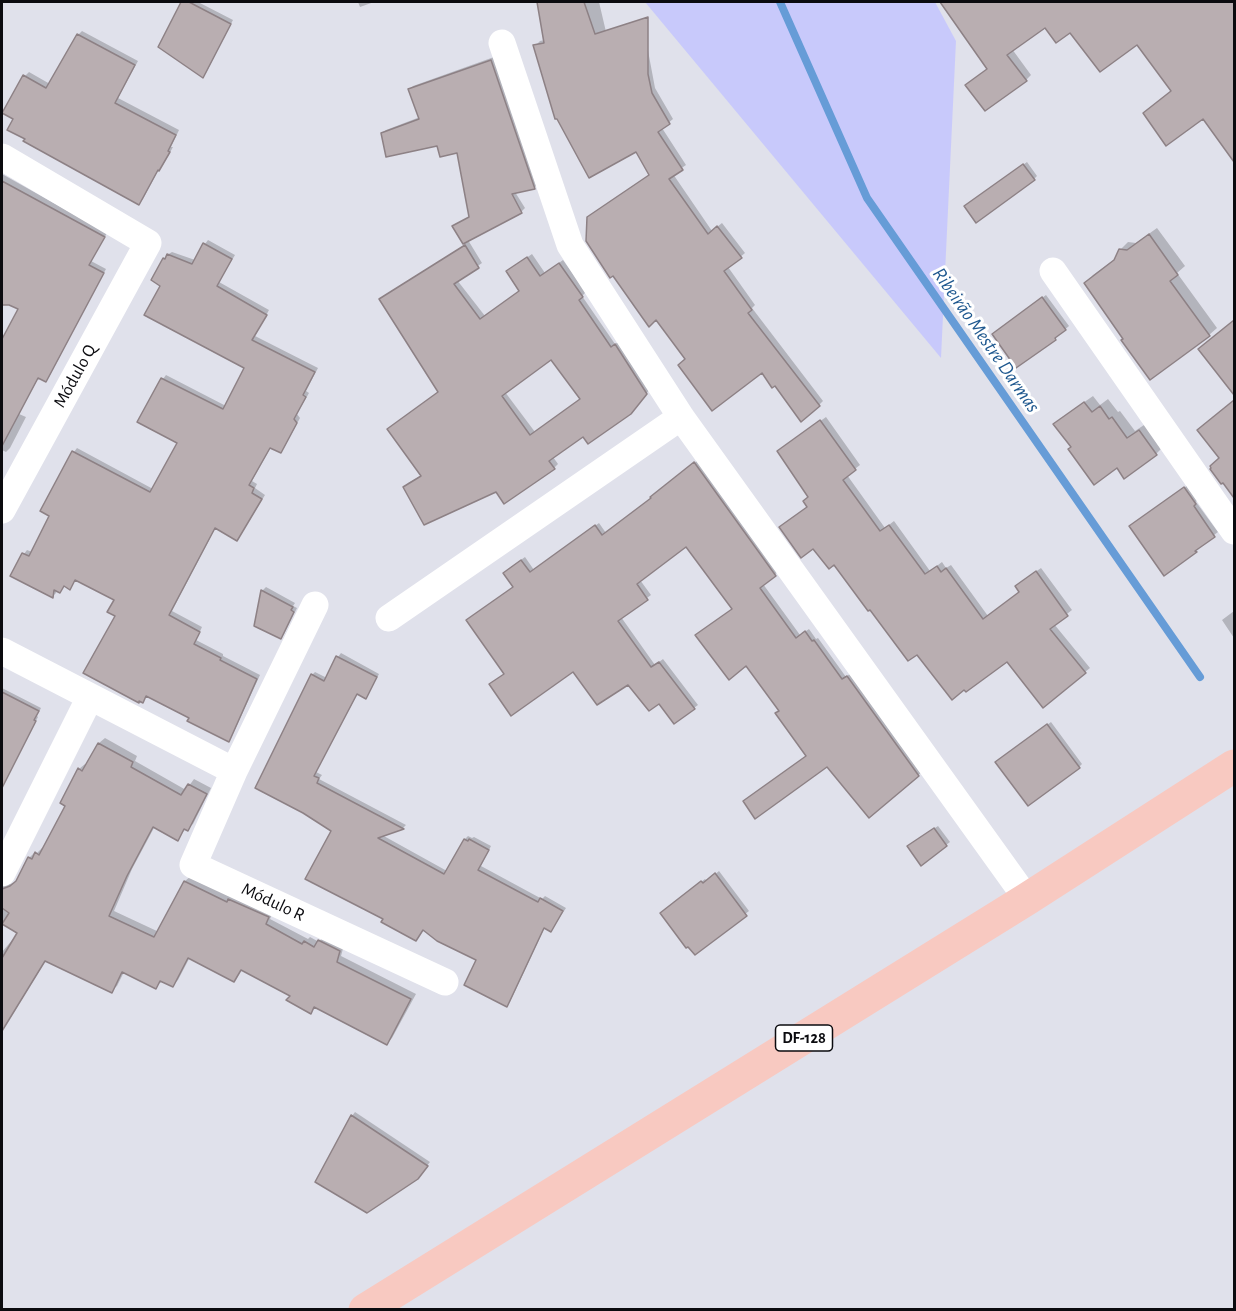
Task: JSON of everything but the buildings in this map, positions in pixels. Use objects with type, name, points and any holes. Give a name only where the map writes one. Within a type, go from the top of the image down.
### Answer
[{"type":"main road","name":"DF-128","points":[[368,1309],[1027,899],[1234,766]]},
{"type":"street","points":[[502,43],[570,245],[681,417],[1027,899]]},
{"type":"street","name":"Módulo Q","points":[[2,157],[148,243],[2,510]]},
{"type":"street","points":[[1053,271],[1234,531]]},
{"type":"street","points":[[389,618],[681,417]]},
{"type":"street","points":[[2,651],[234,771],[315,605]]},
{"type":"street","points":[[2,873],[90,697]]},
{"type":"street","name":"Módulo R","points":[[234,771],[193,866],[445,982]]},
{"type":"shaded area","points":[[645,2],[935,2],[956,41],[941,358]]},
{"type":"waterway","name":"Ribeirão Mestre Darmas","points":[[780,2],[867,198],[1200,677]]}]
